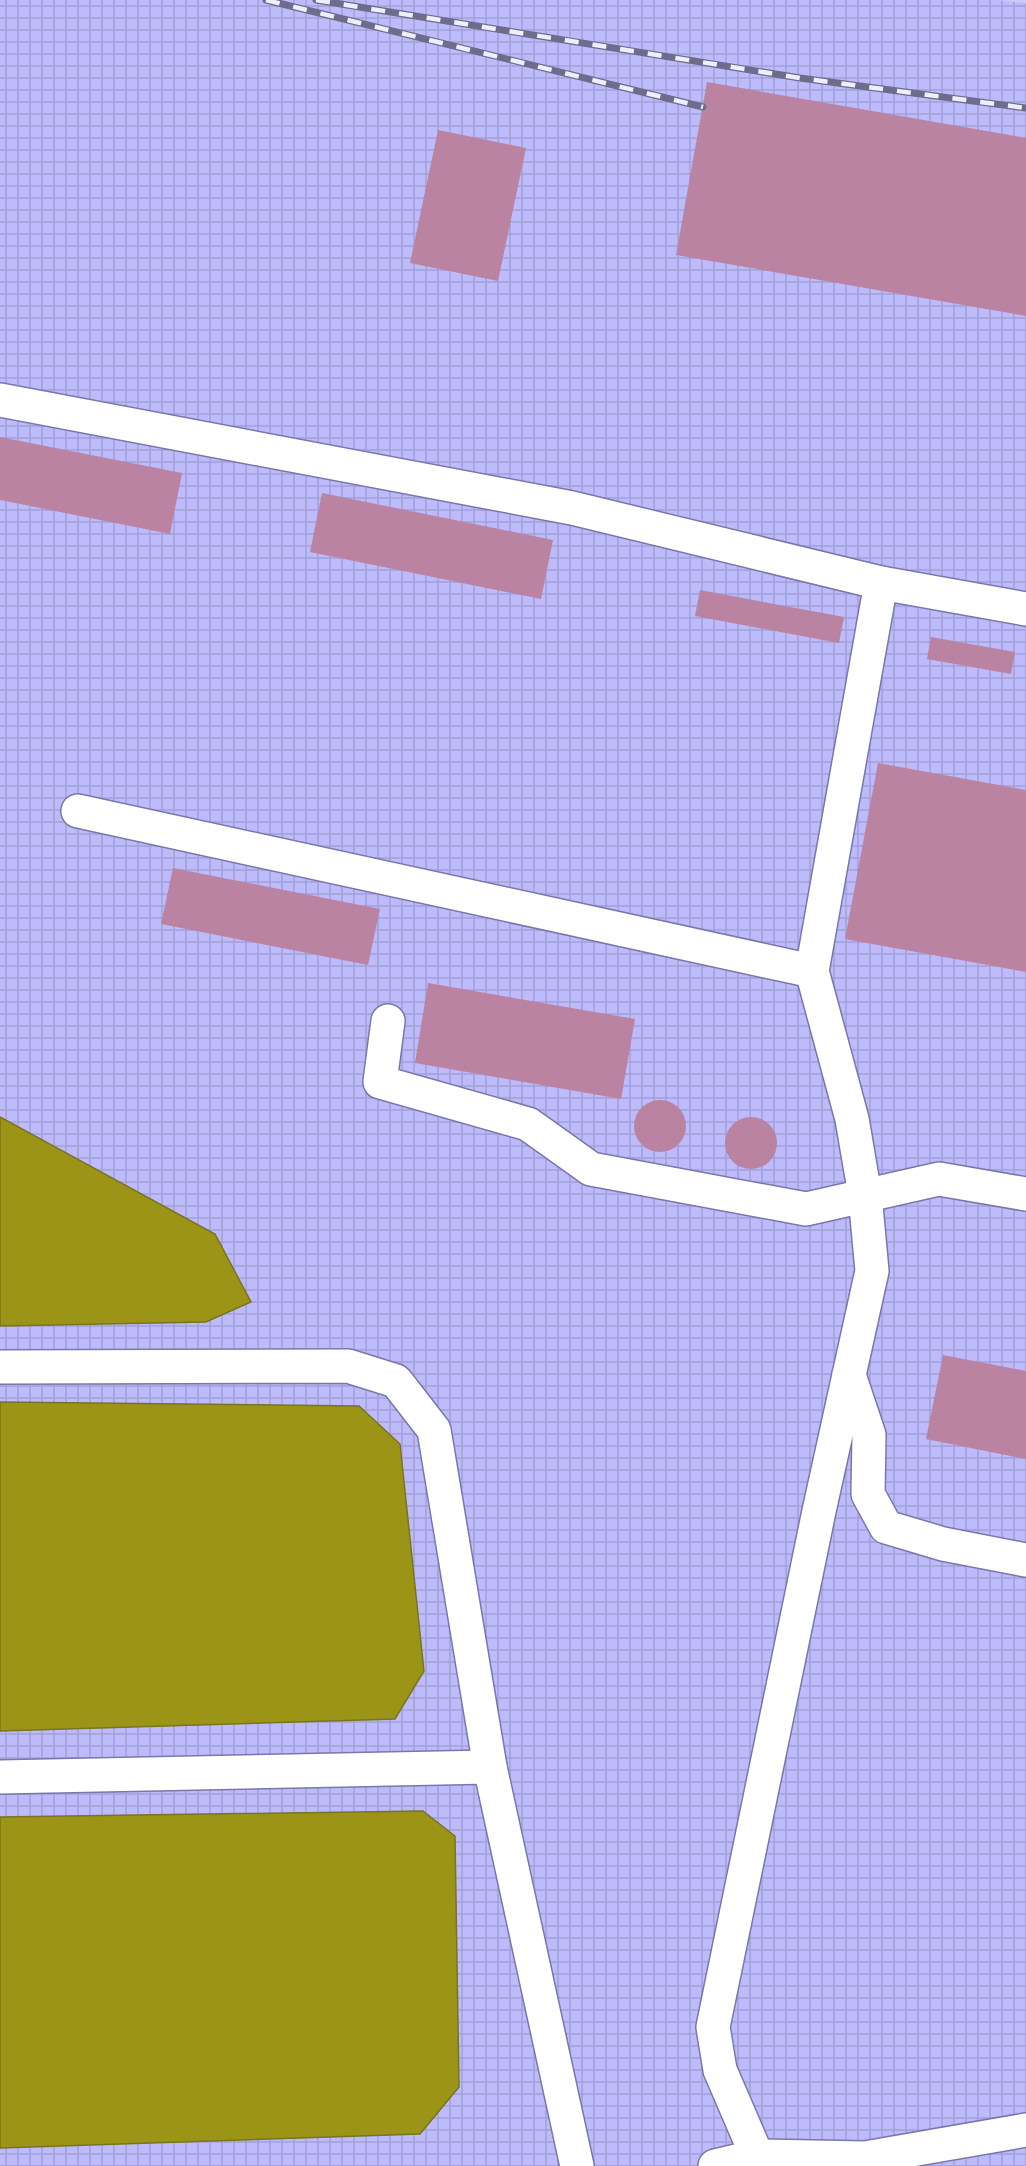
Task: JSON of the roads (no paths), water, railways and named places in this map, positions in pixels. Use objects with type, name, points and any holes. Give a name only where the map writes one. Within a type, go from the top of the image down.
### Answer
[{"type":"lane","points":[[0,400],[572,508],[881,583],[1026,609]]},
{"type":"lane","points":[[757,2156],[720,2070],[713,2027],[872,1271],[866,1195],[852,1119],[812,971],[881,583]]},
{"type":"lane","points":[[78,811],[812,971]]},
{"type":"lane","points":[[388,1021],[380,1082],[528,1124],[591,1169],[806,1209],[939,1179],[1026,1194]]},
{"type":"lane","points":[[0,1367],[348,1366],[396,1381],[434,1430],[490,1767],[578,2166]]},
{"type":"lane","points":[[849,1375],[869,1435],[868,1494],[886,1527],[943,1544],[1026,1560]]},
{"type":"lane","points":[[0,1777],[490,1767]]},
{"type":"lane","points":[[715,2166],[757,2156],[865,2158],[1026,2130]]},
{"type":"railway","points":[[266,0],[703,107]]},
{"type":"railway","points":[[316,0],[800,78],[1026,108]]}]
